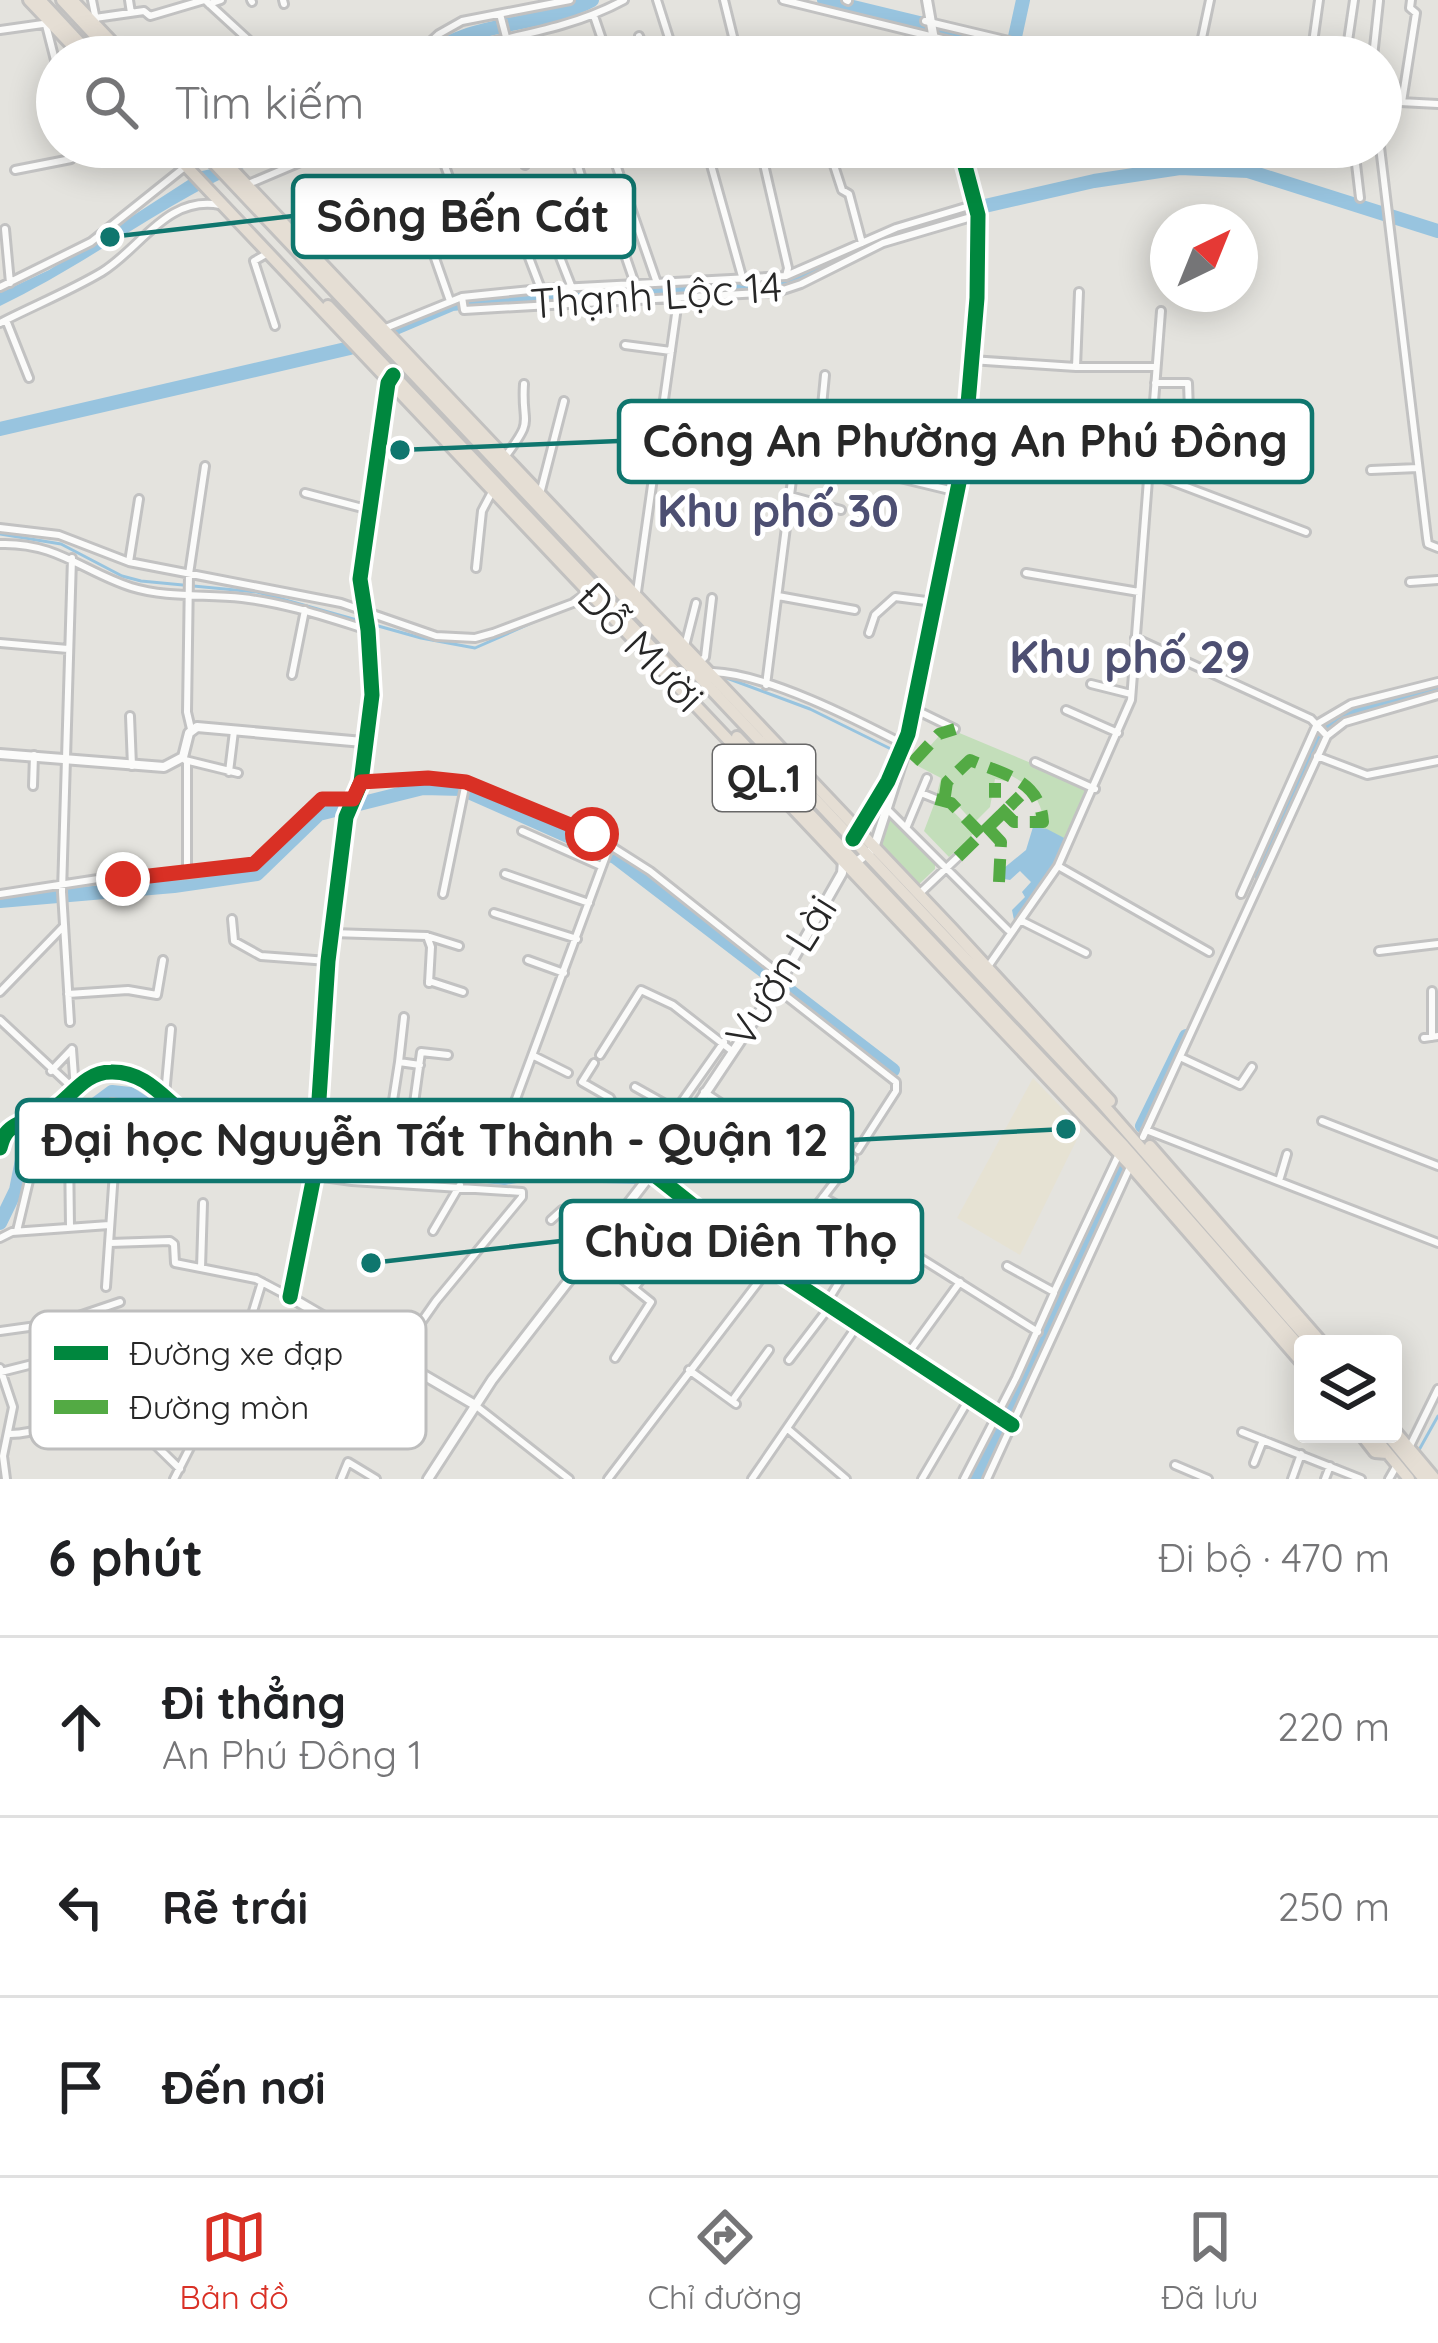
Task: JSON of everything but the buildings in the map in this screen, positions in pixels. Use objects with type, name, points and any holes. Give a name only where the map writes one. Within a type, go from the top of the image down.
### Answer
[{"type":"highway","points":[[28,0],[61,36]]},
{"type":"highway","points":[[40,0],[73,36]]},
{"type":"highway","points":[[69,0],[108,36]]},
{"type":"highway","points":[[69,0],[99,36]]},
{"type":"highway","name":"QL.1","points":[[191,168],[223,201]]},
{"type":"highway","name":"QL.1","points":[[226,168],[244,186]]},
{"type":"highway","name":"Đỗ Mười","points":[[244,186],[685,646],[856,835]]},
{"type":"highway","name":"Đỗ Mười","points":[[244,186],[1143,1137],[1305,1335]]},
{"type":"highway","name":"Đỗ Mười","points":[[223,201],[492,492],[592,590]]},
{"type":"highway","name":"Đỗ Mười","points":[[223,201],[1122,1150],[1294,1353]]},
{"type":"highway","name":"Đỗ Mười","points":[[870,850],[918,895],[1143,1137],[1314,1335]]},
{"type":"highway","name":"Đỗ Mười","points":[[1133,1163],[1294,1341]]},
{"type":"highway","points":[[1368,1443],[1375,1452],[1404,1456],[1435,1479]]},
{"type":"highway","points":[[1380,1443],[1388,1453]]},
{"type":"highway","points":[[1396,1443],[1424,1479]]},
{"type":"highway","points":[[1404,1456],[1409,1479]]},
{"type":"street","points":[[92,0],[96,22],[220,0]]},
{"type":"street","points":[[129,0],[131,13]]},
{"type":"street","points":[[437,36],[462,21],[570,0]]},
{"type":"street","points":[[512,36],[570,26],[624,0]]},
{"type":"street","points":[[657,0],[668,36]]},
{"type":"street","points":[[724,0],[733,36]]},
{"type":"street","points":[[783,0],[836,14],[979,36]]},
{"type":"street","points":[[836,14],[844,0]]},
{"type":"street","points":[[927,0],[932,36]]},
{"type":"street","points":[[1202,36],[1210,0]]},
{"type":"street","points":[[1314,36],[1319,0]]},
{"type":"street","points":[[1349,36],[1354,0]]},
{"type":"street","points":[[1412,0],[1410,8],[1416,13],[1402,102],[1438,104]]},
{"type":"street","points":[[206,1],[244,36]]},
{"type":"street","points":[[1375,36],[1379,1]]},
{"type":"street","points":[[506,3],[506,36]]},
{"type":"street","points":[[594,16],[601,36]]},
{"type":"street","points":[[0,30],[48,24],[50,36]]},
{"type":"street","points":[[930,28],[954,36]]},
{"type":"street","points":[[15,170],[36,166]]},
{"type":"street","points":[[0,287],[91,242],[189,168]]},
{"type":"street","points":[[244,186],[281,168]]},
{"type":"street","points":[[446,168],[449,177]]},
{"type":"street","points":[[579,168],[594,217],[614,220],[635,284]]},
{"type":"street","points":[[617,168],[657,283]]},
{"type":"street","points":[[711,168],[738,281],[734,295]]},
{"type":"street","name":"Thạnh Lộc 14","points":[[765,168],[786,276]]},
{"type":"street","points":[[835,168],[862,243]]},
{"type":"street","points":[[711,674],[717,671],[766,685],[845,714],[904,748],[958,492],[971,360],[977,208],[966,168]]},
{"type":"street","points":[[1356,168],[1360,198]]},
{"type":"street","points":[[1382,168],[1428,542],[1438,548]]},
{"type":"street","points":[[530,181],[572,288]]},
{"type":"street","points":[[492,190],[509,231],[519,232],[524,242],[541,289]]},
{"type":"street","points":[[29,378],[3,322],[100,274],[160,220],[196,204],[223,201]]},
{"type":"street","name":"Thạnh Lộc 14","points":[[383,329],[462,297],[786,276],[896,228],[977,208]]},
{"type":"street","name":"Thạnh Lộc 14","points":[[462,297],[464,310],[777,292],[883,243],[977,208]]},
{"type":"street","points":[[5,229],[10,283]]},
{"type":"street","points":[[524,242],[550,230]]},
{"type":"street","points":[[429,241],[450,301]]},
{"type":"street","points":[[268,253],[254,262],[275,326]]},
{"type":"street","points":[[1076,368],[1079,292]]},
{"type":"street","points":[[636,600],[678,300]]},
{"type":"street","points":[[987,968],[1058,866],[1132,694],[1161,312]]},
{"type":"street","points":[[625,345],[670,350]]},
{"type":"street","points":[[971,360],[1076,368],[1156,367]]},
{"type":"street","points":[[817,458],[825,374]]},
{"type":"street","points":[[290,1297],[314,1174],[328,962],[372,694],[360,579],[391,379]]},
{"type":"street","points":[[1155,382],[1188,383],[1189,411]]},
{"type":"street","points":[[505,458],[524,433],[528,407],[524,384]]},
{"type":"street","points":[[540,494],[564,400]]},
{"type":"street","points":[[766,685],[795,456],[958,492]]},
{"type":"street","points":[[187,874],[188,595],[206,466]]},
{"type":"street","points":[[1371,470],[1418,468]]},
{"type":"street","points":[[1147,472],[1306,532]]},
{"type":"street","points":[[476,568],[482,511],[492,492]]},
{"type":"street","points":[[305,493],[370,510]]},
{"type":"street","points":[[790,496],[841,510]]},
{"type":"street","points":[[129,562],[140,500]]},
{"type":"street","points":[[0,528],[59,535],[129,562],[341,603],[367,622]]},
{"type":"street","points":[[0,544],[72,558],[131,587],[284,603],[436,636],[475,638],[573,603],[592,590]]},
{"type":"street","points":[[70,1022],[62,889],[72,558]]},
{"type":"street","points":[[1026,573],[1138,592]]},
{"type":"street","points":[[1410,582],[1438,580]]},
{"type":"street","points":[[778,596],[855,610]]},
{"type":"street","points":[[869,633],[875,615],[895,596],[936,602]]},
{"type":"street","points":[[700,662],[705,657],[712,598]]},
{"type":"street","points":[[685,646],[696,603]]},
{"type":"street","points":[[292,675],[304,610]]},
{"type":"street","points":[[1135,638],[1233,681],[1323,731]]},
{"type":"street","points":[[0,644],[69,650]]},
{"type":"street","points":[[1240,894],[1323,731],[1351,704],[1438,682]]},
{"type":"street","points":[[1091,684],[1132,694]]},
{"type":"street","points":[[1323,731],[1438,695]]},
{"type":"street","points":[[914,709],[955,729]]},
{"type":"street","points":[[1066,710],[1118,733]]},
{"type":"street","points":[[130,716],[132,766]]},
{"type":"street","points":[[191,729],[363,742]]},
{"type":"street","points":[[0,754],[132,766],[185,760],[233,773],[234,731]]},
{"type":"street","points":[[1323,731],[1317,756],[1143,1137],[1279,1181],[1438,1243]]},
{"type":"street","name":"Vườn Lài","points":[[847,864],[870,850],[888,810],[904,748]]},
{"type":"street","name":"Vườn Lài","points":[[428,1479],[475,1405],[652,1173],[779,983],[847,864],[856,835],[904,748]]},
{"type":"street","points":[[33,786],[34,755]]},
{"type":"street","points":[[1317,756],[1367,775],[1438,761]]},
{"type":"street","points":[[1035,762],[1095,789]]},
{"type":"street","points":[[361,782],[428,778],[609,848],[650,871],[896,1082],[896,1091],[855,1154],[608,1479]]},
{"type":"street","points":[[908,826],[927,778]]},
{"type":"street","points":[[442,894],[465,789]]},
{"type":"street","points":[[921,794],[936,799]]},
{"type":"street","points":[[0,894],[254,864],[322,799],[351,805]]},
{"type":"street","points":[[888,810],[992,908],[1008,931]]},
{"type":"street","points":[[522,831],[602,863]]},
{"type":"street","points":[[493,1161],[609,848]]},
{"type":"street","points":[[918,895],[958,857]]},
{"type":"street","points":[[1058,866],[1209,952]]},
{"type":"street","points":[[505,874],[589,903]]},
{"type":"street","points":[[494,913],[577,938]]},
{"type":"street","points":[[232,919],[234,941],[250,952],[328,962]]},
{"type":"street","points":[[1022,921],[1086,953]]},
{"type":"street","points":[[0,992],[64,926]]},
{"type":"street","points":[[332,933],[428,936],[459,946]]},
{"type":"street","points":[[428,936],[429,982],[463,992]]},
{"type":"street","points":[[1379,951],[1438,944]]},
{"type":"street","points":[[68,994],[128,990],[157,995],[163,960]]},
{"type":"street","points":[[528,960],[565,973]]},
{"type":"street","points":[[577,1168],[614,1106],[610,1098],[581,1080],[641,990],[673,1005],[732,1051]]},
{"type":"street","points":[[1431,1037],[1432,991]]},
{"type":"street","points":[[392,1107],[404,1017]]},
{"type":"street","points":[[0,1020],[75,1090]]},
{"type":"street","points":[[165,1095],[171,1029]]},
{"type":"street","points":[[635,1087],[676,1111],[724,1042]]},
{"type":"street","points":[[51,1071],[73,1049],[75,1090]]},
{"type":"street","points":[[408,1148],[422,1052],[448,1055]]},
{"type":"street","points":[[534,1056],[568,1073]]},
{"type":"street","points":[[1180,1057],[1240,1084],[1252,1067]]},
{"type":"street","points":[[399,1062],[420,1065]]},
{"type":"street","points":[[0,1148],[12,1127],[54,1109],[89,1078],[112,1071],[147,1082],[182,1113],[216,1132],[266,1148],[350,1164],[367,1152],[408,1148],[469,1168],[493,1161],[538,1170],[652,1173],[771,1268],[1011,1424]]},
{"type":"street","points":[[704,1092],[801,1156]]},
{"type":"street","points":[[16,1231],[36,1151],[72,1136],[112,1103],[132,1107],[179,1139],[270,1171],[523,1194],[426,1316]]},
{"type":"street","points":[[434,1108],[445,1137],[442,1161]]},
{"type":"street","points":[[1322,1121],[1438,1166]]},
{"type":"street","points":[[106,1287],[116,1142]]},
{"type":"street","points":[[69,1149],[70,1226]]},
{"type":"street","points":[[964,1479],[999,1417],[1122,1150]]},
{"type":"street","points":[[1279,1181],[1287,1154]]},
{"type":"street","points":[[987,1479],[1133,1163]]},
{"type":"street","points":[[434,1232],[460,1185]]},
{"type":"street","points":[[823,1197],[875,1227]]},
{"type":"street","points":[[201,1268],[203,1203]]},
{"type":"street","points":[[550,1220],[562,1210],[599,1237]]},
{"type":"street","points":[[0,1238],[16,1231],[110,1226]]},
{"type":"street","points":[[884,1235],[1037,1332]]},
{"type":"street","points":[[635,1287],[674,1236]]},
{"type":"street","points":[[110,1243],[170,1241],[176,1263],[262,1282],[315,1311]]},
{"type":"street","points":[[789,1360],[862,1245]]},
{"type":"street","points":[[588,1252],[650,1299],[614,1358]]},
{"type":"street","points":[[1007,1266],[1054,1292]]},
{"type":"street","points":[[253,1311],[262,1282]]},
{"type":"street","points":[[907,1355],[960,1282]]},
{"type":"street","points":[[93,1311],[120,1302]]},
{"type":"street","points":[[757,1477],[859,1323]]},
{"type":"street","points":[[0,1330],[30,1326]]},
{"type":"street","points":[[688,1370],[734,1402],[769,1350]]},
{"type":"street","points":[[1,1370],[13,1407],[3,1456],[6,1479]]},
{"type":"street","points":[[426,1374],[475,1405],[569,1479]]},
{"type":"street","points":[[1389,1479],[1438,1389]]},
{"type":"street","points":[[922,1479],[969,1399]]},
{"type":"street","points":[[789,1430],[846,1479]]},
{"type":"street","points":[[1242,1432],[1361,1479]]},
{"type":"street","points":[[9,1434],[30,1434]]},
{"type":"street","points":[[1254,1463],[1263,1440]]},
{"type":"street","points":[[160,1449],[181,1470]]},
{"type":"street","points":[[174,1479],[187,1449]]},
{"type":"street","points":[[1292,1479],[1301,1454]]},
{"type":"street","points":[[341,1479],[349,1462],[376,1479]]},
{"type":"street","points":[[1175,1465],[1208,1479]]},
{"type":"street","points":[[1325,1479],[1330,1466]]},
{"type":"shaded area","points":[[1033,1078],[1082,1129],[1020,1255],[957,1218]]},
{"type":"green space","points":[[957,732],[1093,789],[1068,840],[1039,828],[1039,819],[1034,819],[1035,812],[1042,812],[1037,799],[1007,774],[1005,781],[995,779],[990,807],[974,823],[954,801],[936,797],[941,778],[914,764],[939,736]]},
{"type":"green space","points":[[935,802],[949,807],[974,833],[949,857],[924,831]]},
{"type":"green space","points":[[893,818],[935,863],[935,869],[917,886],[879,845],[888,819]]},
{"type":"water","points":[[245,168],[0,306],[0,293],[49,270],[202,171]]},
{"type":"water","points":[[1033,827],[1068,840],[1015,925],[1012,910],[1031,882],[1020,871],[1004,879],[1004,868],[1026,850]]},
{"type":"waterway","points":[[464,36],[551,16],[592,0]]},
{"type":"waterway","points":[[824,0],[973,36]]},
{"type":"waterway","points":[[1015,36],[1023,0]]},
{"type":"waterway","points":[[393,329],[452,304],[779,284],[806,276],[883,237],[950,214],[1094,181],[1180,168],[1248,171],[1438,231]]},
{"type":"waterway","points":[[0,429],[350,348]]},
{"type":"waterway","points":[[0,534],[61,544],[141,581],[257,592],[421,638],[475,648],[563,609]]},
{"type":"waterway","points":[[572,606],[598,609]]},
{"type":"waterway","points":[[724,677],[810,709],[897,752]]},
{"type":"waterway","points":[[1261,874],[1331,719],[1360,706],[1438,685]]},
{"type":"waterway","points":[[0,901],[257,874],[319,814],[423,788],[462,789],[615,857],[893,1070]]},
{"type":"waterway","points":[[1142,1126],[1186,1036]]},
{"type":"waterway","points":[[0,1223],[16,1190],[25,1145],[37,1135],[70,1123],[112,1092],[130,1094],[197,1137],[246,1156],[359,1175],[379,1167],[409,1167],[504,1178],[528,1174],[640,1177]]},
{"type":"waterway","points":[[976,1479],[1124,1163]]},
{"type":"waterway","points":[[1419,1450],[1438,1416]]},
{"type":"marked path","points":[[913,762],[939,734],[955,729]]},
{"type":"marked path","points":[[944,802],[947,782],[970,760],[1027,787],[1043,822],[1014,822],[995,803],[995,783]]},
{"type":"marked path","points":[[958,857],[1020,796]]},
{"type":"marked path","points":[[936,799],[951,803],[981,834]]},
{"type":"marked path","points":[[988,828],[1001,842],[999,882]]},
{"type":"cycle path","points":[[853,839],[888,781],[908,734],[963,463],[977,298],[978,215],[966,168]]},
{"type":"cycle path","points":[[290,1297],[314,1176],[328,961],[346,817],[361,782],[372,695],[360,579],[388,383],[393,375]]},
{"type":"cycle path","points":[[0,1148],[12,1128],[50,1111],[93,1076],[111,1072],[148,1083],[187,1116],[215,1132],[350,1164],[367,1152],[408,1147],[469,1168],[504,1160],[538,1170],[652,1173],[771,1267],[1012,1425]]},
{"type":"place","name":"Sông Bến Cát","points":[[110,237]]},
{"type":"place","name":"Công An Phường An Phú Đông","points":[[400,450]]},
{"type":"place","name":"Đại học Nguyễn Tất Thành - Quận 12","points":[[1066,1129]]},
{"type":"place","name":"Chùa Diên Thọ","points":[[371,1263]]},
{"type":"district","name":"Khu phố 30","points":[[778,511]]},
{"type":"district","name":"Khu phố 29","points":[[1130,657]]},
{"type":"route","points":[[123,879],[254,864],[322,799],[353,799],[361,782],[428,778],[466,782],[592,834]]}]
